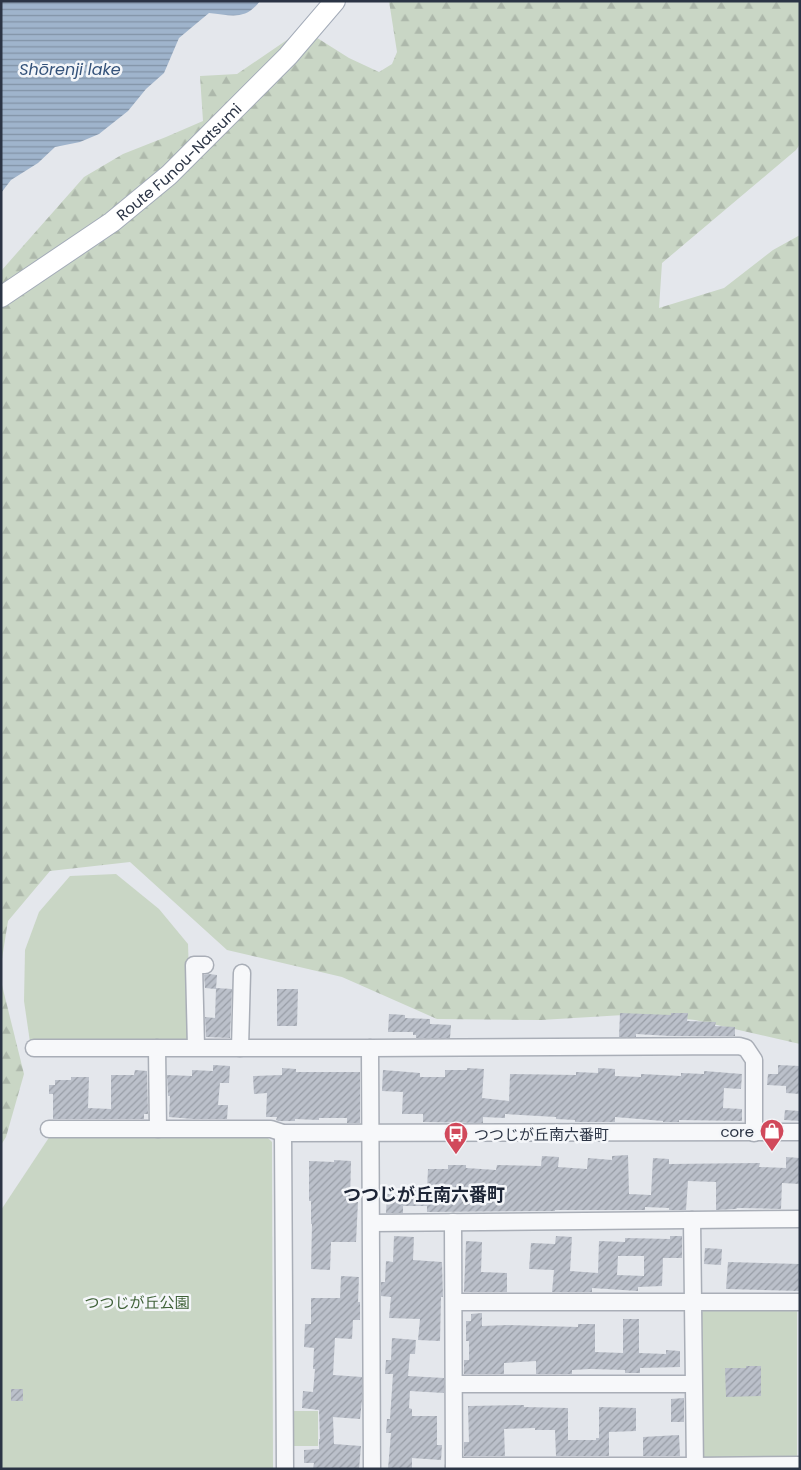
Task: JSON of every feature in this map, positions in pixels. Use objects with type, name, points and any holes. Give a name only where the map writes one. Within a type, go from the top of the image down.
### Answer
[{"type":"main road","name":"Route Funou-Natsumi","points":[[1,296],[112,222],[169,175],[288,56],[335,1]]},
{"type":"street","points":[[196,1047],[194,965],[205,965]]},
{"type":"street","points":[[240,1048],[242,973]]},
{"type":"street","points":[[34,1048],[739,1046],[746,1048],[754,1060],[754,1133]]},
{"type":"street","points":[[157,1048],[158,1129]]},
{"type":"street","points":[[370,1048],[372,1469]]},
{"type":"street","points":[[49,1129],[271,1129],[283,1134],[800,1132]]},
{"type":"street","points":[[283,1134],[284,1469]]},
{"type":"street","points":[[692,1220],[695,1468]]},
{"type":"street","points":[[372,1223],[800,1220]]},
{"type":"street","points":[[453,1222],[454,1467],[695,1468],[800,1465]]},
{"type":"street","points":[[454,1302],[800,1302]]},
{"type":"street","points":[[454,1384],[693,1384]]},
{"type":"green space","points":[[389,1],[800,1],[800,144],[796,150],[662,263],[659,308],[724,288],[773,250],[800,235],[800,1044],[695,1020],[640,1014],[541,1020],[437,1019],[342,977],[227,950],[130,862],[50,871],[8,921],[1,965],[1,271],[84,177],[123,154],[203,121],[200,76],[237,74],[303,29],[349,58],[379,72],[392,64],[397,52]]},
{"type":"green space","points":[[116,874],[159,909],[188,944],[191,1033],[188,1039],[182,1043],[30,1042],[24,1001],[25,950],[39,912],[70,876]]},
{"type":"green space","points":[[1,981],[24,1074],[6,1137],[1,1145]]},
{"type":"green space","name":"つつじが丘公園","points":[[265,1135],[272,1142],[273,1469],[1,1469],[1,1210],[50,1136]]},
{"type":"green space","points":[[705,1308],[797,1309],[797,1459],[706,1458],[701,1456],[700,1316]]},
{"type":"green space","points":[[293,1411],[318,1411],[318,1446],[293,1446]]},
{"type":"water","name":"Shōrenji lake","points":[[1,1],[260,1],[249,12],[243,14],[209,13],[179,38],[164,73],[146,89],[128,111],[99,134],[80,142],[55,147],[38,163],[11,180],[1,193]]},
{"type":"building","points":[[204,975],[217,975],[216,989],[205,988]]},
{"type":"building","points":[[216,988],[232,989],[230,1038],[206,1037],[205,1017],[215,1018]]},
{"type":"building","points":[[277,989],[298,989],[297,1026],[277,1026]]},
{"type":"building","points":[[620,1013],[671,1015],[671,1013],[688,1013],[687,1021],[716,1022],[715,1026],[735,1027],[735,1036],[636,1034],[636,1037],[619,1037]]},
{"type":"building","points":[[389,1014],[405,1015],[405,1018],[430,1019],[430,1024],[451,1025],[450,1038],[416,1038],[413,1032],[388,1032]]},
{"type":"building","points":[[213,1065],[230,1066],[229,1083],[220,1083],[218,1105],[228,1105],[227,1119],[169,1117],[170,1096],[168,1096],[167,1075],[192,1076],[192,1070],[213,1071]]},
{"type":"building","points":[[778,1065],[800,1066],[800,1094],[786,1093],[786,1086],[767,1085],[768,1074],[778,1074]]},
{"type":"building","points":[[282,1068],[296,1069],[296,1072],[360,1072],[360,1123],[347,1123],[347,1118],[278,1121],[276,1120],[277,1117],[266,1117],[267,1093],[254,1094],[253,1076],[282,1075]]},
{"type":"building","points":[[467,1068],[484,1069],[482,1098],[509,1101],[510,1074],[576,1075],[576,1072],[598,1073],[598,1068],[615,1069],[615,1076],[641,1077],[641,1074],[681,1076],[681,1073],[704,1074],[704,1071],[742,1074],[741,1089],[724,1088],[723,1108],[742,1109],[742,1121],[679,1120],[679,1122],[663,1122],[615,1117],[615,1122],[575,1122],[575,1120],[556,1119],[556,1117],[505,1114],[505,1118],[483,1117],[483,1123],[423,1122],[423,1114],[402,1114],[403,1092],[382,1091],[383,1070],[420,1073],[420,1077],[445,1077],[445,1070],[467,1070]]},
{"type":"building","points":[[135,1070],[147,1071],[148,1114],[144,1114],[144,1119],[53,1119],[53,1094],[49,1094],[49,1085],[55,1085],[55,1080],[71,1080],[71,1077],[89,1077],[88,1108],[111,1109],[111,1075],[134,1075]]},
{"type":"building","points":[[785,1110],[800,1111],[800,1121],[784,1120]]},
{"type":"building","points":[[628,1155],[629,1194],[651,1195],[653,1158],[669,1159],[669,1164],[760,1163],[759,1167],[786,1168],[786,1157],[800,1158],[800,1184],[782,1183],[781,1209],[737,1208],[716,1210],[716,1182],[688,1181],[686,1210],[645,1207],[645,1210],[427,1212],[427,1206],[403,1206],[403,1213],[386,1213],[387,1194],[407,1195],[408,1190],[427,1190],[428,1169],[448,1169],[448,1165],[466,1165],[466,1168],[496,1170],[497,1165],[541,1166],[542,1156],[559,1157],[558,1167],[587,1169],[588,1158],[612,1160],[612,1156]]},
{"type":"building","points":[[334,1160],[351,1161],[350,1202],[358,1202],[356,1242],[331,1242],[330,1270],[311,1269],[312,1224],[311,1201],[309,1201],[309,1161],[334,1162]]},
{"type":"building","points":[[394,1236],[414,1237],[413,1260],[442,1262],[443,1297],[441,1297],[440,1341],[418,1340],[420,1319],[389,1318],[391,1297],[381,1296],[381,1282],[385,1282],[386,1261],[393,1262]]},
{"type":"building","points":[[556,1236],[572,1237],[570,1271],[598,1273],[599,1241],[625,1242],[625,1238],[670,1239],[670,1236],[682,1236],[682,1258],[663,1258],[662,1286],[638,1287],[638,1291],[592,1288],[592,1292],[552,1292],[554,1270],[529,1269],[531,1243],[555,1244]],"holes":[[[618,1256],[644,1256],[644,1276],[617,1275]]]},
{"type":"building","points":[[466,1241],[482,1242],[481,1272],[507,1273],[507,1292],[464,1292]]},
{"type":"building","points":[[705,1248],[722,1249],[721,1265],[704,1264]]},
{"type":"building","points":[[728,1262],[800,1264],[800,1291],[726,1289]]},
{"type":"building","points":[[341,1276],[359,1277],[358,1302],[360,1302],[360,1320],[353,1320],[352,1339],[335,1338],[333,1375],[362,1377],[362,1400],[360,1419],[333,1417],[334,1444],[361,1446],[359,1469],[313,1469],[314,1463],[304,1463],[304,1450],[319,1449],[319,1410],[302,1408],[303,1391],[313,1392],[315,1369],[313,1369],[314,1348],[304,1347],[305,1324],[311,1324],[311,1298],[340,1298]]},
{"type":"building","points":[[482,1313],[482,1326],[578,1327],[578,1324],[595,1324],[595,1352],[623,1353],[623,1319],[639,1319],[639,1353],[666,1354],[666,1350],[680,1351],[680,1367],[640,1368],[640,1373],[625,1373],[625,1370],[590,1369],[572,1370],[572,1374],[536,1374],[536,1361],[504,1363],[504,1374],[464,1374],[464,1360],[469,1360],[469,1341],[466,1341],[466,1321],[471,1321],[471,1314]]},
{"type":"building","points":[[392,1338],[416,1340],[415,1354],[410,1354],[408,1376],[444,1378],[444,1393],[410,1391],[409,1408],[412,1409],[412,1416],[437,1416],[437,1445],[442,1445],[441,1460],[412,1458],[412,1469],[388,1469],[391,1433],[386,1433],[387,1419],[390,1419],[393,1374],[385,1374],[386,1360],[391,1360]]},
{"type":"building","points":[[746,1366],[761,1366],[761,1396],[726,1397],[725,1368],[746,1368]]},
{"type":"building","points":[[11,1389],[23,1389],[23,1401],[11,1401]]},
{"type":"building","points":[[684,1398],[684,1422],[671,1422],[671,1399]]},
{"type":"building","points":[[524,1405],[524,1407],[568,1408],[568,1440],[596,1440],[596,1438],[599,1438],[599,1407],[636,1408],[636,1431],[609,1432],[609,1456],[556,1456],[555,1430],[535,1430],[535,1428],[504,1429],[505,1456],[464,1456],[464,1442],[469,1442],[468,1406]]},
{"type":"building","points":[[679,1435],[680,1456],[643,1456],[643,1437]]},
{"type":"place","name":"core","points":[[772,1152]]},
{"type":"place","name":"つつじが丘南六番町","points":[[456,1155]]},
{"type":"district","name":"つつじが丘南六番町","points":[[424,1194]]}]
